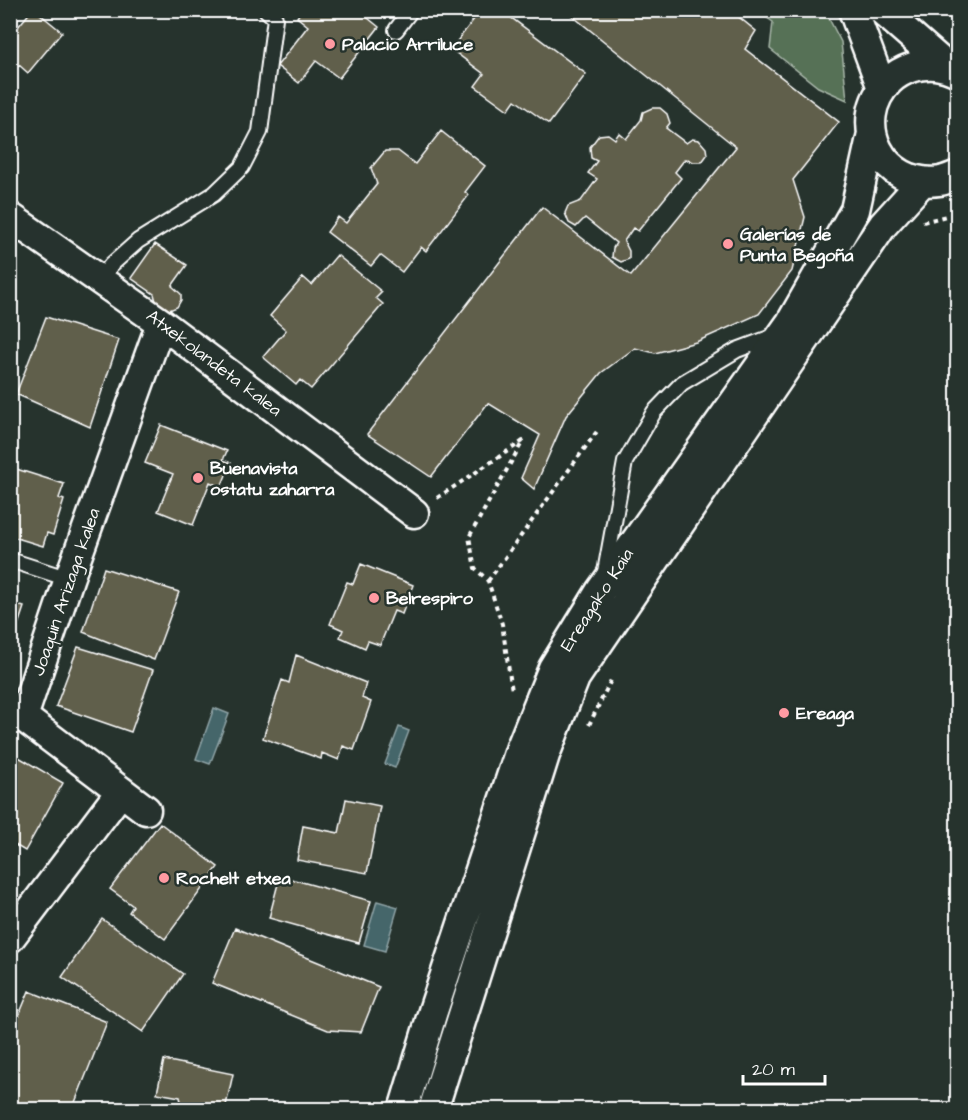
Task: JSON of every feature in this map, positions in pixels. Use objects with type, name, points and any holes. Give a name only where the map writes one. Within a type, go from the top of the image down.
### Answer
[{"type":"street","points":[[853,10],[882,88],[894,76],[907,69],[927,64],[952,69]]},
{"type":"street","points":[[882,10],[952,69]]},
{"type":"street","name":"Ereagako Kaia","points":[[403,1110],[521,747],[553,668],[601,591],[784,332],[855,210],[872,133],[871,117],[875,101],[882,88]]},
{"type":"street","points":[[872,133],[876,148],[885,161],[896,171],[909,178],[923,181],[942,180],[957,175]]},
{"type":"street","name":"Ereagako Kaia","points":[[434,1110],[545,755],[575,678],[884,225],[923,181]]},
{"type":"street","name":"Atxekolandeta kalea","points":[[10,217],[161,323],[414,513]]},
{"type":"street","name":"Joaquin Arizaga kalea","points":[[146,810],[23,717],[69,579],[161,323]]},
{"type":"street","points":[[10,939],[121,791]]},
{"type":"lane","points":[[100,280],[111,266],[138,241],[214,194],[242,167],[260,132],[275,18],[266,10]]},
{"type":"lane","points":[[396,30],[411,10]]},
{"type":"lane","points":[[601,591],[625,462],[654,412],[682,383],[736,350],[784,332]]},
{"type":"lane","points":[[10,560],[69,579]]},
{"type":"path","points":[[488,581],[598,430]]},
{"type":"path","points":[[414,513],[523,441],[469,537],[475,568],[488,581],[502,624],[514,702]]},
{"type":"path","points":[[589,726],[613,675]]},
{"type":"green space","points":[[757,11],[825,11],[841,42],[847,100],[818,87],[770,49],[773,22]]},
{"type":"water","points":[[214,708],[229,714],[210,764],[196,759]]},
{"type":"water","points":[[399,727],[409,731],[395,768],[385,764]]},
{"type":"water","points":[[377,901],[398,907],[385,951],[364,945]]},
{"type":"building","points":[[32,10],[62,32],[28,73],[19,65],[10,76],[10,33],[12,34]]},
{"type":"building","name":"Palacio Arriluce","points":[[302,10],[358,10],[379,27],[339,78],[316,61],[299,83],[277,66],[308,26],[297,17]]},
{"type":"building","points":[[481,10],[501,10],[586,74],[549,124],[515,100],[508,110],[475,86],[484,74],[451,49]]},
{"type":"building","name":"Galerías de Punta Begoña","points":[[565,10],[730,10],[756,31],[745,49],[839,122],[793,180],[805,217],[792,271],[759,314],[696,342],[655,353],[635,348],[601,373],[566,416],[534,489],[521,478],[540,435],[488,403],[431,477],[367,434],[542,207],[631,276],[736,147]]},
{"type":"building","points":[[652,108],[660,108],[667,114],[670,123],[666,128],[686,143],[692,139],[699,140],[706,148],[707,155],[702,162],[685,159],[675,172],[681,178],[638,231],[633,228],[624,241],[629,251],[629,259],[621,262],[612,257],[616,243],[585,218],[576,227],[569,223],[565,213],[568,206],[581,201],[597,179],[588,173],[597,161],[591,158],[590,147],[599,135],[608,134],[615,139],[619,133],[626,139],[641,120],[643,112]]},
{"type":"building","points":[[441,131],[485,166],[465,192],[469,195],[426,251],[421,247],[402,272],[380,255],[371,266],[327,232],[338,217],[346,223],[377,184],[371,168],[385,151],[398,151],[415,164]]},
{"type":"building","points":[[155,244],[187,265],[172,286],[181,294],[181,300],[177,307],[167,311],[157,305],[154,294],[131,278]]},
{"type":"building","points":[[337,255],[382,292],[376,298],[383,304],[311,389],[300,380],[296,385],[263,357],[286,330],[270,316],[303,277],[312,285]]},
{"type":"building","points":[[46,317],[119,340],[90,427],[16,394]]},
{"type":"building","name":"Buenavista ostatu zaharra","points":[[161,425],[227,451],[223,460],[231,463],[221,487],[210,482],[193,525],[158,511],[173,474],[145,463]]},
{"type":"building","points":[[10,467],[64,484],[59,498],[64,500],[53,535],[47,533],[43,546],[10,536]]},
{"type":"building","name":"Belrespiro","points":[[361,564],[413,585],[402,614],[394,611],[380,645],[368,641],[365,648],[340,637],[343,630],[330,624],[347,582],[353,584]]},
{"type":"building","points":[[104,568],[179,592],[154,660],[83,632]]},
{"type":"building","points":[[10,603],[24,607],[10,649]]},
{"type":"building","points":[[78,647],[153,670],[131,732],[56,706]]},
{"type":"building","points":[[296,655],[366,683],[362,698],[371,702],[354,750],[343,746],[339,760],[322,753],[321,759],[263,738],[282,680],[289,683]]},
{"type":"building","points":[[10,752],[63,783],[25,851],[10,842]]},
{"type":"building","points":[[346,799],[380,806],[367,873],[297,860],[303,826],[339,833]]},
{"type":"building","name":"Rochelt etxea","points":[[160,823],[218,867],[165,939],[129,912],[133,906],[110,889]]},
{"type":"building","points":[[280,876],[371,901],[359,943],[269,918]]},
{"type":"building","points":[[102,919],[183,974],[143,1032],[62,977]]},
{"type":"building","points":[[235,928],[379,987],[361,1032],[328,1030],[212,983]]},
{"type":"building","points":[[29,991],[107,1022],[72,1110],[10,1110],[10,1037]]},
{"type":"building","points":[[164,1060],[233,1074],[225,1110],[183,1110],[180,1097],[157,1093]]},
{"type":"place","name":"Palacio Arriluce","points":[[330,44]]},
{"type":"place","name":"Galerías de Punta Begoña","points":[[728,244]]},
{"type":"place","name":"Buenavista ostatu zaharra","points":[[198,478]]},
{"type":"place","name":"Belrespiro","points":[[374,598]]},
{"type":"place","name":"Ereaga","points":[[784,713]]},
{"type":"place","name":"Rochelt etxea","points":[[164,878]]}]
